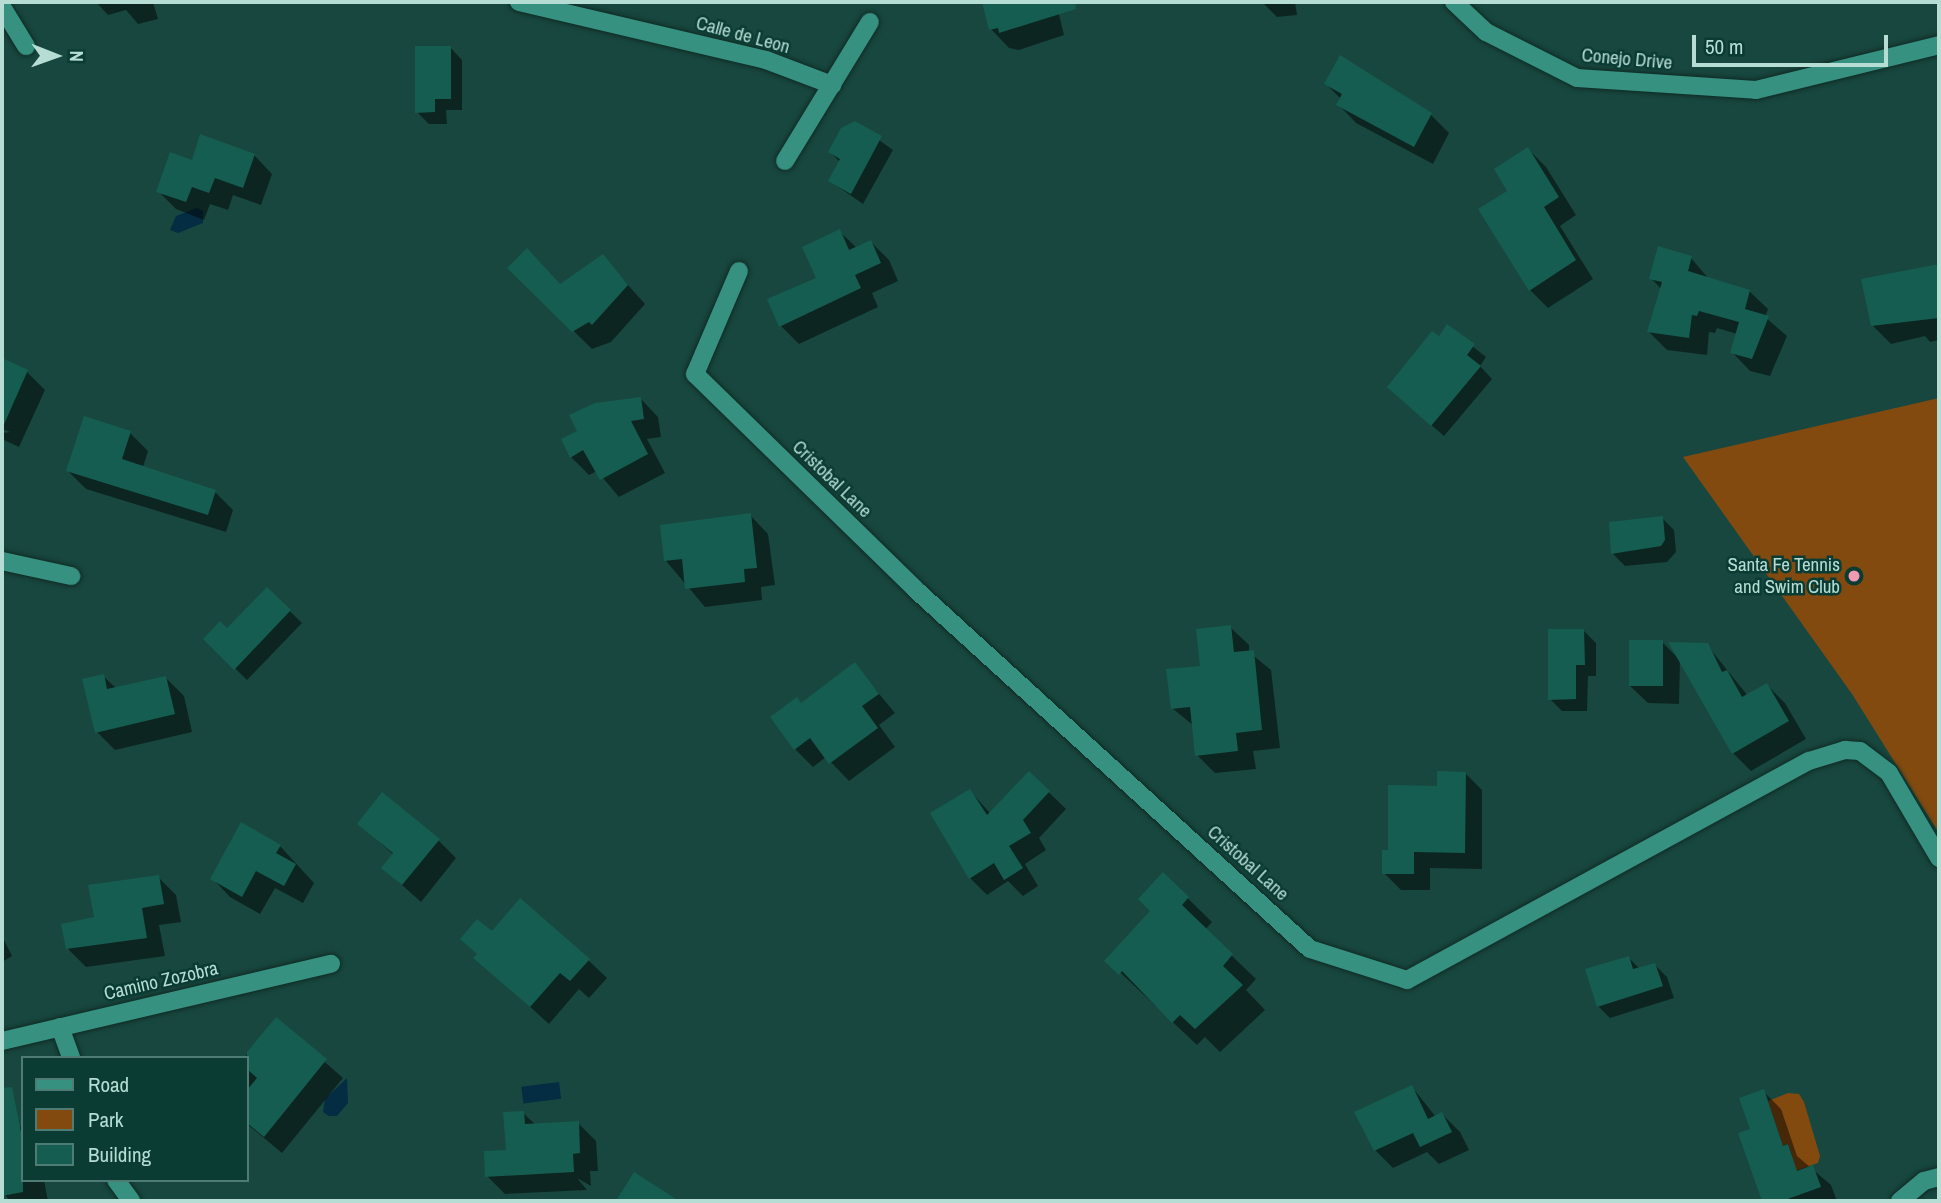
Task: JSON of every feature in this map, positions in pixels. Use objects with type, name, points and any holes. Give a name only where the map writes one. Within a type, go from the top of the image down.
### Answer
[{"type":"street","name":"Calle de Leon","points":[[519,2],[766,61],[832,85]]},
{"type":"street","name":"Conejo Drive","points":[[1454,2],[1486,32],[1577,78],[1756,90],[1939,46]]},
{"type":"street","points":[[2,7],[26,46]]},
{"type":"street","points":[[785,161],[870,22]]},
{"type":"street","name":"Cristobal Lane","points":[[739,271],[695,374],[915,589],[1310,948],[1406,980],[1809,761],[1844,750],[1860,751],[1889,773],[1939,858]]},
{"type":"street","points":[[2,561],[71,576]]},
{"type":"street","name":"Camino Zozobra","points":[[2,1041],[331,964]]},
{"type":"street","points":[[60,1027],[70,1056]]},
{"type":"street","points":[[1900,1201],[1924,1181],[1939,1178]]},
{"type":"street","points":[[117,1182],[131,1201]]},
{"type":"green space","name":"Santa Fe Tennis and Swim Club","points":[[1939,398],[1939,833],[1852,694],[1683,457]]},
{"type":"green space","points":[[1788,1093],[1799,1094],[1804,1102],[1820,1156],[1818,1163],[1792,1172],[1792,1155],[1788,1144],[1783,1146],[1768,1101]]},
{"type":"water","points":[[197,208],[203,211],[203,223],[178,233],[170,230],[176,216]]},
{"type":"water","points":[[347,1078],[348,1103],[337,1116],[329,1116],[323,1112],[325,1099]]},
{"type":"water","points":[[559,1082],[561,1099],[523,1104],[521,1087]]},
{"type":"building","points":[[982,2],[1075,2],[1076,9],[999,33],[998,28],[989,30]]},
{"type":"building","points":[[415,46],[451,46],[451,99],[435,99],[435,112],[415,113]]},
{"type":"building","points":[[1340,55],[1432,113],[1414,147],[1336,105],[1342,94],[1324,84]]},
{"type":"building","points":[[855,121],[882,136],[851,194],[828,181],[840,159],[828,152],[841,128]]},
{"type":"building","points":[[200,134],[255,154],[243,188],[215,178],[209,193],[192,187],[186,202],[156,192],[170,152],[192,160]]},
{"type":"building","points":[[1528,147],[1559,197],[1544,207],[1576,260],[1529,291],[1478,209],[1507,191],[1494,169]]},
{"type":"building","points":[[840,229],[849,250],[871,240],[881,263],[855,275],[861,288],[779,327],[767,299],[816,278],[802,247]]},
{"type":"building","points":[[1658,246],[1692,256],[1688,271],[1750,290],[1745,309],[1769,316],[1752,359],[1730,353],[1739,322],[1699,311],[1697,316],[1692,315],[1689,338],[1647,332],[1662,282],[1649,279]]},
{"type":"building","points":[[527,248],[560,284],[603,254],[628,285],[592,325],[589,322],[572,332],[507,268]]},
{"type":"building","points":[[1939,264],[1939,318],[1871,326],[1861,279]]},
{"type":"building","points":[[1447,324],[1475,344],[1467,355],[1481,366],[1431,426],[1387,387],[1432,331],[1439,336]]},
{"type":"building","points":[[2,358],[28,370],[2,429]]},
{"type":"building","points":[[641,397],[644,419],[631,421],[648,454],[600,480],[583,450],[570,458],[561,439],[577,431],[569,415],[595,403]]},
{"type":"building","points":[[84,416],[131,431],[122,459],[216,490],[208,515],[66,471]]},
{"type":"building","points":[[751,513],[757,568],[744,569],[745,582],[685,589],[682,559],[664,561],[660,525]]},
{"type":"building","points":[[1663,516],[1665,540],[1661,546],[1611,554],[1609,522]]},
{"type":"building","points":[[267,587],[291,610],[234,670],[203,639],[220,621],[227,628]]},
{"type":"building","points":[[1231,625],[1234,652],[1254,650],[1262,730],[1236,733],[1238,751],[1195,756],[1190,707],[1171,709],[1166,669],[1200,666],[1196,629]]},
{"type":"building","points":[[1548,629],[1584,629],[1585,665],[1576,665],[1576,699],[1548,700]]},
{"type":"building","points":[[1629,640],[1663,640],[1663,686],[1629,686]]},
{"type":"building","points":[[1668,642],[1708,643],[1722,672],[1727,670],[1742,697],[1767,683],[1789,721],[1732,754]]},
{"type":"building","points":[[855,662],[879,694],[862,706],[878,728],[829,764],[810,738],[794,750],[770,717],[797,697],[801,703]]},
{"type":"building","points":[[104,674],[107,689],[166,676],[175,714],[95,733],[82,679]]},
{"type":"building","points":[[1029,771],[1050,791],[1023,820],[1031,833],[1009,846],[1023,868],[1004,880],[994,863],[969,879],[930,813],[970,789],[987,815]]},
{"type":"building","points":[[1437,771],[1466,772],[1465,853],[1414,852],[1414,874],[1382,874],[1382,850],[1388,850],[1388,785],[1437,786]]},
{"type":"building","points":[[382,792],[440,839],[402,885],[381,868],[393,853],[357,824]]},
{"type":"building","points":[[241,822],[281,845],[276,853],[296,864],[284,886],[256,871],[242,897],[210,879]]},
{"type":"building","points":[[1163,872],[1189,897],[1182,905],[1233,954],[1223,966],[1243,985],[1195,1029],[1180,1015],[1172,1023],[1122,971],[1119,975],[1104,961],[1150,911],[1138,899]]},
{"type":"building","points":[[159,875],[164,904],[142,908],[147,938],[66,949],[61,924],[94,917],[88,885]]},
{"type":"building","points":[[520,898],[590,959],[570,981],[560,973],[530,1007],[473,958],[477,954],[460,939],[477,919],[492,931]]},
{"type":"building","points":[[1629,956],[1633,969],[1655,963],[1663,986],[1597,1007],[1585,969]]},
{"type":"building","points":[[276,1017],[327,1059],[264,1137],[248,1124],[248,1089],[257,1078],[248,1070],[247,1052]]},
{"type":"building","points":[[1412,1085],[1428,1119],[1442,1112],[1452,1132],[1420,1147],[1413,1133],[1374,1151],[1354,1112]]},
{"type":"building","points":[[12,1087],[21,1132],[23,1192],[2,1196],[2,1088]]},
{"type":"building","points":[[1764,1089],[1783,1146],[1788,1144],[1797,1171],[1813,1165],[1821,1187],[1782,1201],[1762,1201],[1738,1133],[1750,1129],[1739,1098]]},
{"type":"building","points":[[524,1111],[525,1124],[579,1121],[580,1153],[573,1154],[574,1172],[485,1177],[484,1151],[506,1150],[503,1112]]},
{"type":"building","points":[[634,1172],[679,1201],[616,1201]]},
{"type":"place","name":"Santa Fe Tennis and Swim Club","points":[[1854,576]]}]
